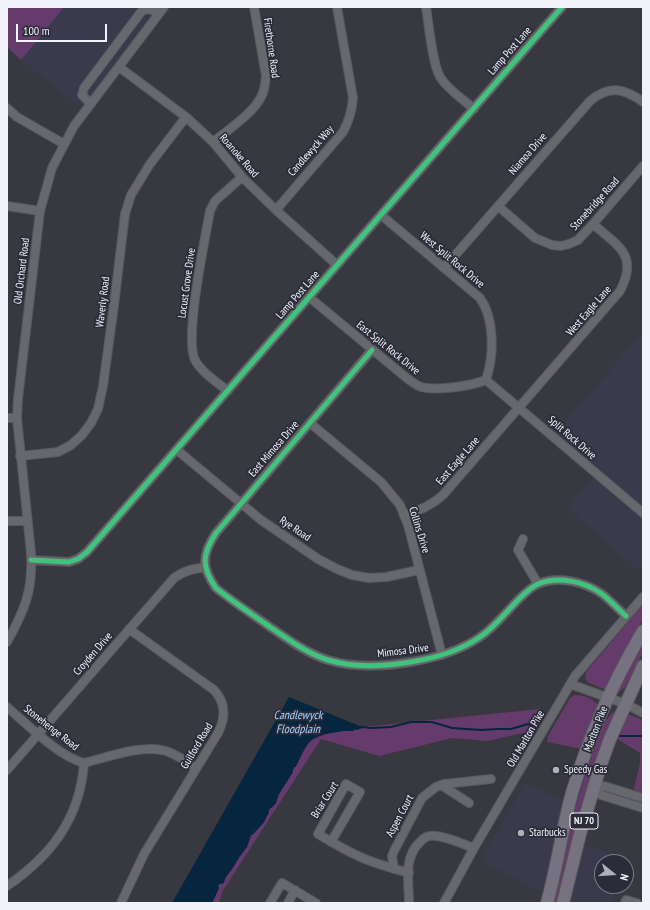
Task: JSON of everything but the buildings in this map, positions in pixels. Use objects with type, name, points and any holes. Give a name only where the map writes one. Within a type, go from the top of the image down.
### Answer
[{"type":"highway","name":"Marlton Pike","points":[[547,903],[572,794],[608,697],[624,664],[643,631]]},
{"type":"highway","name":"Marlton Pike","points":[[563,903],[580,834],[610,738],[643,666]]},
{"type":"street","name":"Firethorne Road","points":[[213,142],[256,105],[262,96],[265,87],[266,76],[254,7]]},
{"type":"street","name":"Candlewyck Way","points":[[276,210],[343,132],[352,111],[353,98],[337,7]]},
{"type":"street","points":[[426,7],[436,67],[440,77],[446,85],[474,109]]},
{"type":"street","name":"Lamp Post Lane","points":[[31,560],[69,562],[78,559],[88,552],[562,7]]},
{"type":"street","points":[[88,102],[82,95],[84,88],[141,12],[144,9],[162,10]]},
{"type":"street","name":"Old Orchard Road","points":[[7,642],[20,620],[29,593],[31,560],[17,418],[18,398],[40,211],[52,168],[88,102],[119,67],[162,10]]},
{"type":"street","name":"Roanoke Road","points":[[119,67],[186,117],[213,142],[242,177],[337,265]]},
{"type":"street","name":"Niamoa Drive","points":[[444,268],[581,110],[598,94],[616,90],[635,96],[643,102]]},
{"type":"street","points":[[7,108],[17,117],[64,144]]},
{"type":"street","name":"Waverly Road","points":[[20,456],[58,452],[71,445],[82,435],[91,423],[98,409],[103,386],[125,214],[131,195],[150,164],[186,117]]},
{"type":"street","name":"Stonebridge Road","points":[[498,206],[535,238],[552,245],[561,246],[578,240],[643,166]]},
{"type":"street","name":"Locust Grove Drive","points":[[228,391],[202,370],[195,360],[192,352],[192,331],[195,299],[210,211],[215,201],[242,177]]},
{"type":"street","points":[[7,206],[40,211]]},
{"type":"street","name":"West Split Rock Drive","points":[[381,215],[480,298],[485,305],[488,313],[491,345],[490,366],[486,380]]},
{"type":"street","name":"West Eagle Lane","points":[[519,407],[620,291],[626,280],[628,269],[622,250],[593,224]]},
{"type":"street","name":"East Split Rock Drive","points":[[309,297],[413,383],[421,387],[435,388],[461,386],[475,384],[486,380]]},
{"type":"street","name":"East Mimosa Drive","points":[[205,567],[206,553],[209,543],[216,533],[372,350]]},
{"type":"street","name":"Split Rock Drive","points":[[486,380],[643,513]]},
{"type":"street","name":"East Eagle Lane","points":[[404,516],[427,508],[436,502],[519,407]]},
{"type":"street","points":[[7,418],[17,418]]},
{"type":"street","name":"Collins Drive","points":[[310,423],[381,482],[400,505],[442,655]]},
{"type":"street","name":"Rye Road","points":[[177,450],[261,520],[318,559],[337,570],[352,575],[369,578],[386,577],[419,570]]},
{"type":"street","points":[[7,521],[27,521]]},
{"type":"street","points":[[523,539],[518,550],[538,584],[561,581],[582,584],[602,594],[626,616]]},
{"type":"street","name":"Croyden Drive","points":[[7,770],[174,578],[187,570],[205,567]]},
{"type":"street","name":"Mimosa Drive","points":[[205,567],[209,578],[216,588],[302,648],[318,656],[342,663],[366,665],[424,660],[462,648],[480,637],[499,622],[519,599],[538,584]]},
{"type":"street","name":"Old Marlton Pike","points":[[444,903],[474,848],[570,684],[583,666],[643,597]]},
{"type":"street","name":"Guilford Road","points":[[121,903],[144,854],[218,733],[223,723],[224,712],[220,696],[207,684],[129,629]]},
{"type":"street","points":[[570,684],[626,704],[643,713]]},
{"type":"street","name":"Stonehenge Road","points":[[7,707],[67,757],[84,763],[142,749],[153,748],[178,756],[196,768]]},
{"type":"street","points":[[7,886],[40,858],[67,826],[79,794],[84,763]]},
{"type":"street","name":"Aspen Court","points":[[394,869],[392,856],[422,798],[433,789],[441,785],[491,778]]},
{"type":"street","name":"Briar Court","points":[[331,842],[360,792],[346,784],[318,834],[331,842],[355,855],[409,873]]},
{"type":"street","points":[[441,785],[469,803]]},
{"type":"street","points":[[643,798],[604,786],[595,788],[601,795],[643,808]]},
{"type":"street","points":[[409,903],[409,862],[413,849],[422,840],[427,836],[444,837],[474,848]]},
{"type":"street","points":[[270,903],[282,883],[316,903]]},
{"type":"street","points":[[288,903],[295,890]]},
{"type":"street","points":[[626,903],[626,900],[637,903]]},
{"type":"shaded area","points":[[7,7],[164,7],[85,111],[7,47]]},
{"type":"shaded area","points":[[7,7],[64,7],[21,60],[7,47]]},
{"type":"shaded area","points":[[643,332],[643,574],[567,508],[597,474],[553,436]]},
{"type":"shaded area","points":[[643,601],[643,619],[606,690],[589,683],[585,679],[586,672],[631,619],[632,614]]},
{"type":"shaded area","points":[[643,641],[643,653],[625,687],[618,693],[618,690]]},
{"type":"shaded area","points":[[575,695],[588,697],[598,705],[597,712],[582,749],[547,742],[548,736],[570,698]]},
{"type":"shaded area","points":[[540,709],[527,732],[487,741],[452,738],[379,756],[321,739],[222,892],[219,903],[211,903],[217,892],[219,884],[223,882],[225,875],[229,872],[235,861],[248,845],[252,832],[275,803],[278,794],[302,750],[316,735],[354,730],[362,727]]},
{"type":"shaded area","points":[[613,712],[614,714],[596,759],[557,903],[552,903],[570,827],[587,771],[601,731],[609,716]]},
{"type":"shaded area","points":[[628,714],[643,720],[643,791],[639,792],[634,789],[640,763],[640,753],[616,738]]},
{"type":"shaded area","points":[[525,783],[565,801],[544,891],[531,887],[481,860]]},
{"type":"shaded area","points":[[578,844],[616,854],[594,854],[594,894],[614,894],[612,903],[563,903]]},
{"type":"water","name":"Candlewyck Floodplain","points":[[289,697],[362,727],[354,730],[349,729],[316,735],[311,739],[303,750],[291,774],[278,794],[275,803],[269,810],[263,822],[252,832],[247,847],[235,861],[231,870],[224,877],[223,882],[219,884],[217,892],[211,903],[172,903]]},
{"type":"waterway","points":[[357,729],[362,727],[391,727],[411,722],[432,722],[452,728],[481,730],[511,729],[528,724],[536,726]]},
{"type":"waterway","points":[[295,766],[304,747],[311,739],[331,732],[353,730]]},
{"type":"waterway","points":[[618,736],[643,736]]},
{"type":"waterway","points":[[271,807],[275,803],[278,794],[292,772]]},
{"type":"waterway","points":[[252,834],[263,822],[268,812]]},
{"type":"waterway","points":[[221,883],[238,858]]},
{"type":"waterway","points":[[211,903],[218,888]]},
{"type":"cycle path","points":[[31,560],[69,562],[78,559],[87,552],[562,7]]},
{"type":"cycle path","points":[[372,350],[216,533],[208,548],[205,560],[208,574],[216,588],[270,627],[312,654],[345,664],[385,665],[406,663],[427,659],[465,646],[491,629],[530,589],[538,584],[554,580],[571,581],[587,586],[602,594],[626,616]]},
{"type":"place","name":"Speedy Gas","points":[[556,770]]},
{"type":"place","name":"Starbucks","points":[[521,833]]}]
